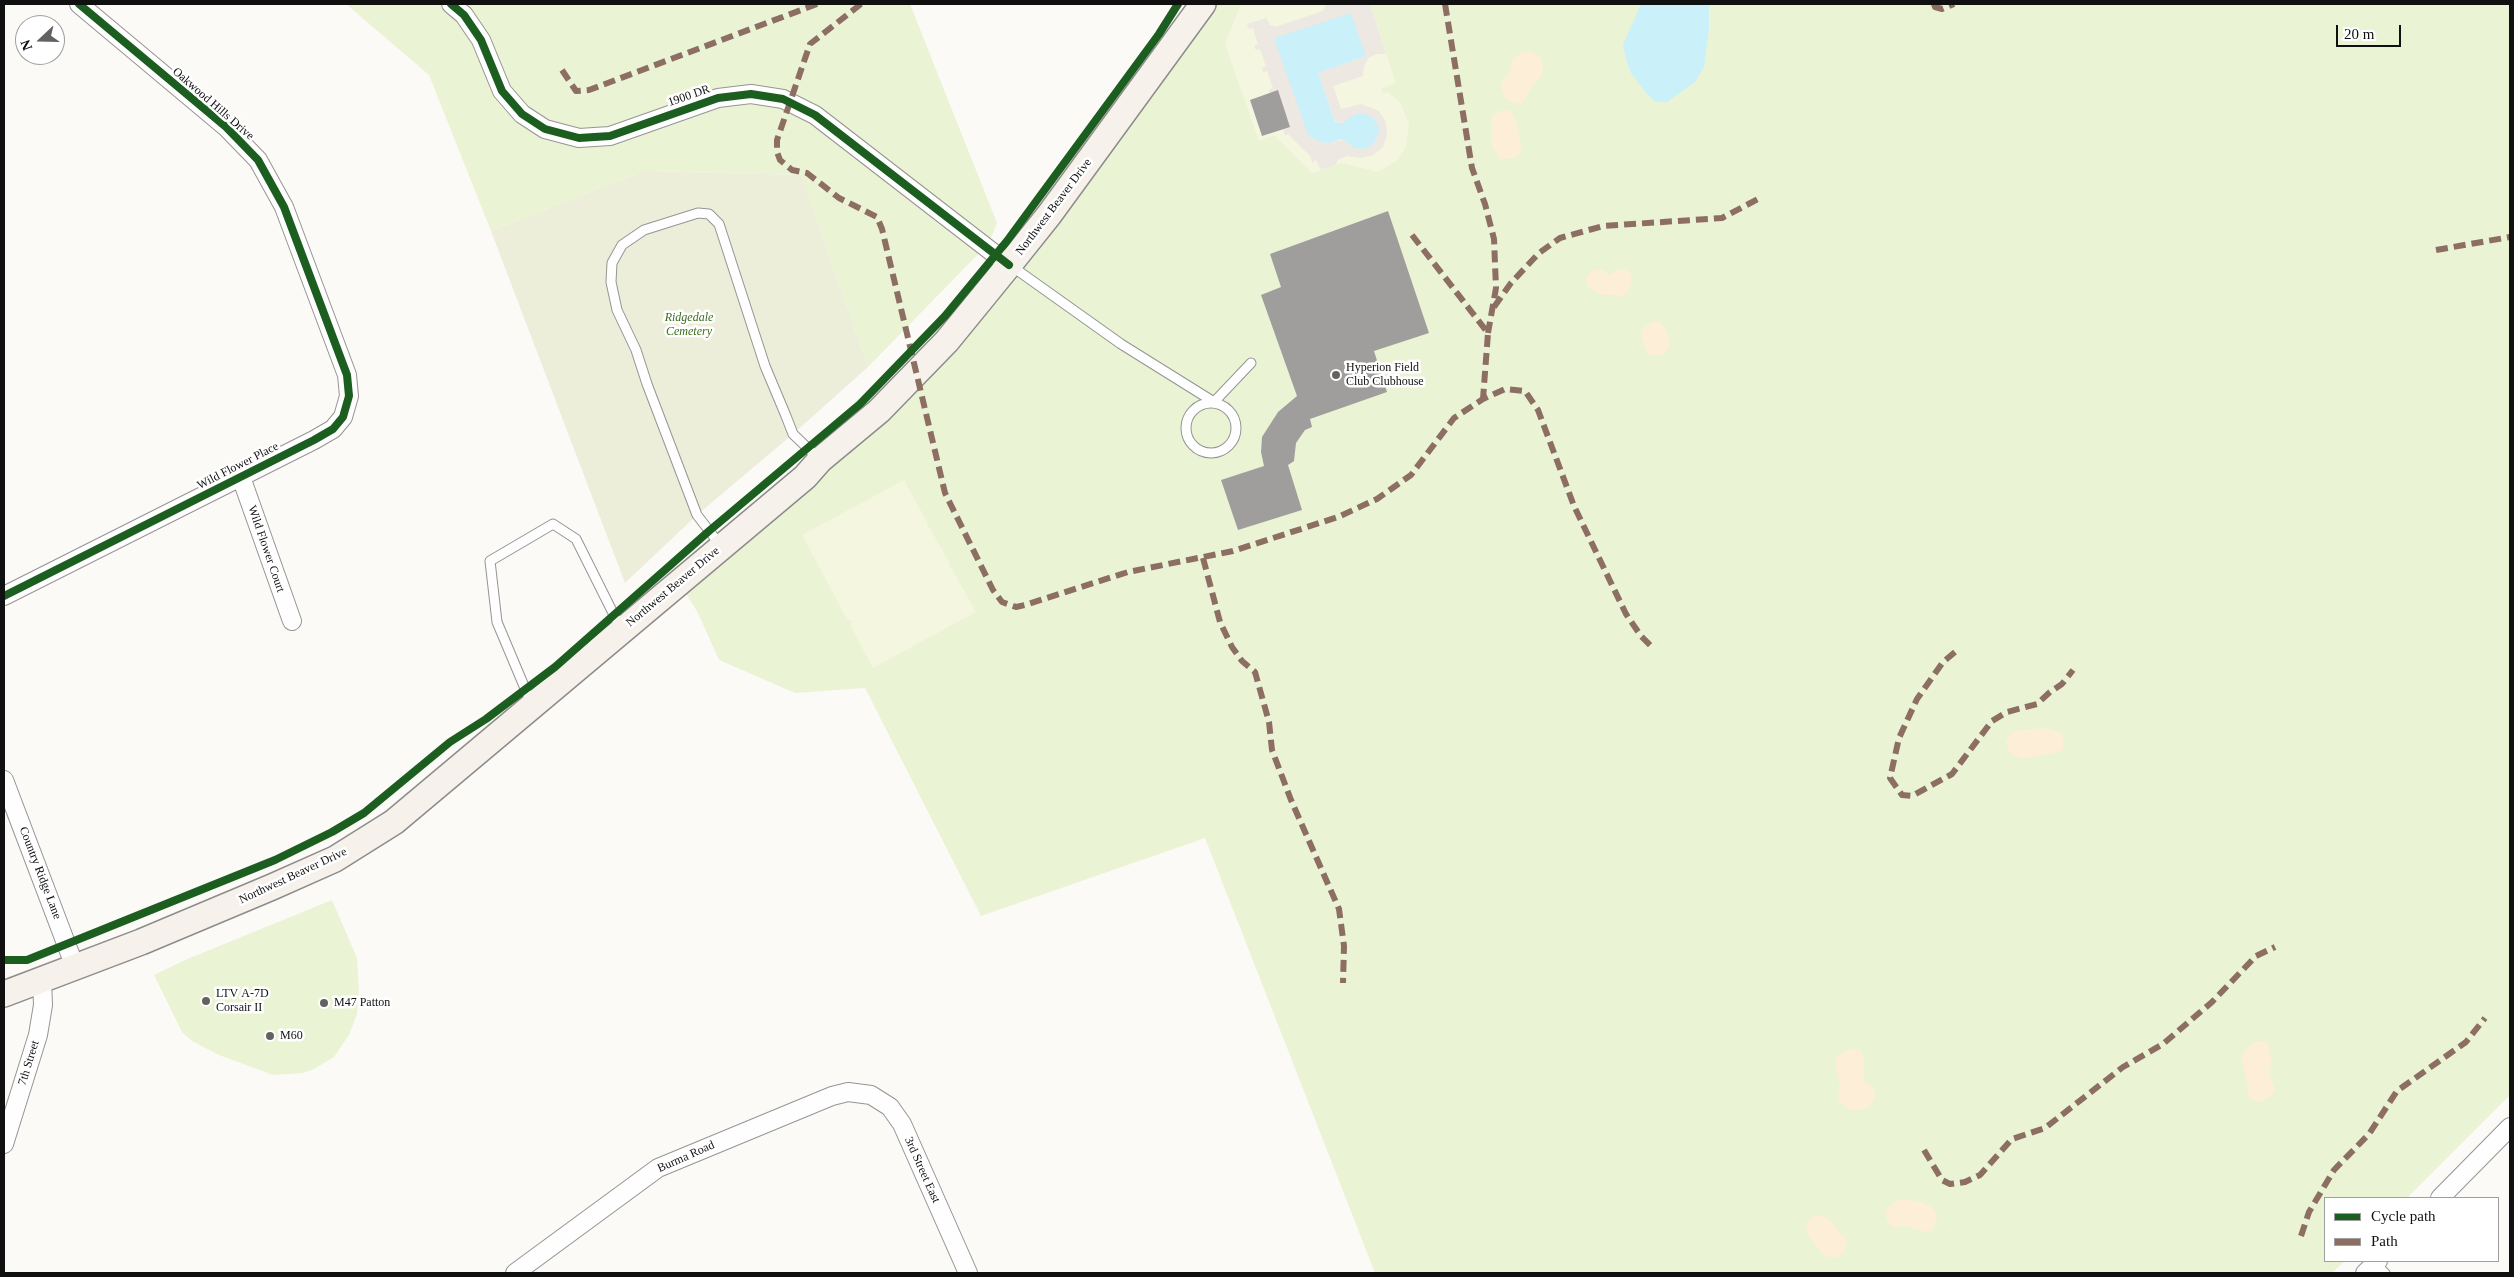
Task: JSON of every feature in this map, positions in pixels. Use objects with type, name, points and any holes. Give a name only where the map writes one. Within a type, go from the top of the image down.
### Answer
[{"type":"main road","name":"Northwest Beaver Drive","points":[[4,994],[150,938],[335,859],[394,822],[805,477],[820,460],[879,410],[947,341],[1010,265],[1049,215],[1203,4]]},
{"type":"street","name":"Oakwood Hills Drive","points":[[79,4],[226,127],[258,160],[284,207],[309,275]]},
{"type":"street","name":"1900 DR","points":[[451,4],[464,15],[481,40],[502,91],[522,114],[545,129],[579,138],[610,136],[718,98],[752,94],[783,99],[815,115],[1010,265]]},
{"type":"street","name":"Wild Flower Place","points":[[4,596],[332,429],[343,417],[349,396],[347,375],[309,275]]},
{"type":"street","name":"Wild Flower Court","points":[[241,477],[292,621]]},
{"type":"street","name":"Country Ridge Lane","points":[[4,780],[75,967]]},
{"type":"street","name":"7th Street","points":[[4,1144],[38,1035],[43,1005],[42,980]]},
{"type":"street","name":"Burma Road","points":[[515,1273],[658,1168],[832,1096],[851,1092]]},
{"type":"street","name":"3rd Street East","points":[[851,1092],[870,1095],[890,1107],[902,1124],[968,1273]]},
{"type":"street","points":[[2441,1197],[2510,1127]]},
{"type":"lane","points":[[721,546],[697,514],[647,384],[636,350],[617,310],[611,282],[612,263],[622,244],[644,230],[698,213],[709,214],[718,224],[765,366],[793,434],[820,460]]},
{"type":"lane","points":[[1010,265],[1121,344],[1214,402],[1225,406],[1233,414],[1236,431],[1229,446],[1219,452],[1208,453],[1193,445],[1187,436],[1186,424],[1190,414],[1198,406],[1214,402],[1251,363]]},
{"type":"lane","points":[[532,705],[497,622],[490,561],[553,524],[576,539],[621,630]]},
{"type":"green space","points":[[346,4],[910,4],[997,223],[989,243],[868,367],[801,175],[644,171],[491,231],[429,75]]},
{"type":"green space","points":[[1214,4],[2510,4],[2510,1095],[2408,1197],[2324,1197],[2324,1262],[2344,1262],[2332,1273],[1375,1273],[1205,838],[981,916],[865,688],[795,693],[719,660],[698,613],[683,589],[885,418]]},
{"type":"green space","points":[[1241,4],[1370,4],[1396,83],[1381,89],[1383,94],[1388,92],[1400,102],[1409,124],[1406,147],[1398,160],[1378,172],[1342,163],[1312,173],[1274,135],[1259,141],[1225,44]]},
{"type":"green space","name":"Ridgedale Cemetery","points":[[644,171],[801,175],[868,367],[793,434],[697,515],[625,583],[491,231]]},
{"type":"green space","points":[[904,480],[928,524],[927,527],[930,528],[950,564],[949,567],[952,569],[976,612],[873,668],[850,625],[852,621],[847,619],[802,535]]},
{"type":"green space","points":[[332,900],[357,958],[359,990],[357,1014],[349,1035],[334,1057],[303,1073],[273,1075],[219,1055],[192,1041],[182,1032],[154,975],[185,960]]},
{"type":"sand","points":[[1524,51],[1531,52],[1540,57],[1543,74],[1532,86],[1525,99],[1519,104],[1510,102],[1504,96],[1500,84],[1509,73],[1512,59]]},
{"type":"sand","points":[[1510,110],[1517,123],[1521,147],[1520,154],[1515,158],[1499,159],[1491,143],[1491,120],[1493,115],[1500,111]]},
{"type":"sand","points":[[1620,269],[1627,269],[1632,276],[1629,291],[1623,296],[1599,294],[1587,286],[1586,279],[1588,274],[1594,270],[1603,270],[1609,275]]},
{"type":"sand","points":[[1653,321],[1660,322],[1669,338],[1669,348],[1664,354],[1657,356],[1648,354],[1641,337],[1642,329]]},
{"type":"sand","points":[[2042,728],[2052,729],[2062,734],[2064,743],[2062,751],[2023,759],[2011,754],[2006,744],[2008,737],[2014,731]]},
{"type":"sand","points":[[2265,1041],[2272,1059],[2269,1073],[2275,1091],[2270,1097],[2259,1102],[2252,1100],[2248,1095],[2247,1080],[2241,1060],[2246,1048],[2256,1042]]},
{"type":"sand","points":[[1852,1048],[1861,1051],[1865,1062],[1863,1072],[1865,1083],[1874,1087],[1875,1098],[1870,1106],[1861,1110],[1848,1110],[1839,1100],[1840,1084],[1836,1057]]},
{"type":"sand","points":[[1904,1199],[1922,1202],[1932,1207],[1938,1215],[1933,1230],[1924,1232],[1907,1226],[1891,1227],[1885,1215],[1887,1208],[1895,1201]]},
{"type":"sand","points":[[1814,1215],[1823,1216],[1831,1221],[1847,1241],[1845,1251],[1836,1258],[1824,1256],[1809,1237],[1806,1229],[1807,1222]]},
{"type":"shaded area","points":[[1326,4],[1370,4],[1386,54],[1377,54],[1368,58],[1363,76],[1333,86],[1341,109],[1361,104],[1379,111],[1386,122],[1387,135],[1383,147],[1373,155],[1361,158],[1347,156],[1338,160],[1335,165],[1321,170],[1316,160],[1312,163],[1311,157],[1288,134],[1285,135],[1283,129],[1290,127],[1270,93],[1269,90],[1273,88],[1267,71],[1263,72],[1262,68],[1266,66],[1260,49],[1256,50],[1254,46],[1258,44],[1253,28],[1249,29],[1247,24],[1266,18],[1270,25],[1275,27],[1323,11]],"holes":[[[1274,37],[1366,56],[1318,73],[1335,121],[1343,123],[1349,119],[1377,138],[1372,145],[1359,149],[1344,140],[1324,143],[1312,138]]]},
{"type":"water","points":[[1641,4],[1709,4],[1709,29],[1704,67],[1695,82],[1667,102],[1656,102],[1647,94],[1631,73],[1626,60],[1623,45]]},
{"type":"water","points":[[1351,13],[1366,56],[1318,73],[1335,122],[1343,123],[1360,113],[1369,115],[1376,121],[1379,129],[1377,138],[1372,145],[1364,149],[1355,148],[1342,139],[1329,143],[1320,142],[1308,135],[1274,38]]},
{"type":"building","points":[[1278,90],[1290,127],[1262,136],[1250,100]]},
{"type":"building","name":"Hyperion Field Club Clubhouse","points":[[1388,211],[1429,333],[1374,351],[1387,392],[1310,419],[1312,427],[1305,430],[1296,443],[1294,461],[1288,465],[1302,510],[1238,530],[1221,480],[1264,466],[1261,452],[1262,437],[1278,412],[1297,396],[1261,295],[1281,287],[1270,254]]},
{"type":"marked path","points":[[562,70],[576,91],[589,90],[817,4]]},
{"type":"marked path","points":[[861,4],[810,44],[777,140],[777,152],[780,160],[792,170],[807,173],[839,198],[877,217],[882,229],[945,493],[993,590],[1002,602],[1016,607],[1025,605],[1128,572],[1233,551],[1338,517],[1377,499],[1411,475],[1454,418],[1483,399],[1505,389],[1525,391],[1538,410],[1574,506],[1626,614],[1641,636],[1654,649]]},
{"type":"marked path","points":[[1445,4],[1472,168],[1485,204],[1494,239],[1496,288],[1488,333]]},
{"type":"marked path","points":[[1934,4],[1935,7],[1942,9],[1954,4]]},
{"type":"marked path","points":[[1494,307],[1511,283],[1539,253],[1560,238],[1603,226],[1722,218],[1758,199]]},
{"type":"marked path","points":[[1412,235],[1488,333],[1483,399]]},
{"type":"marked path","points":[[2436,250],[2510,237]]},
{"type":"marked path","points":[[1203,558],[1220,622],[1232,647],[1242,661],[1255,672],[1269,722],[1272,750],[1291,800],[1339,909],[1344,946],[1343,983]]},
{"type":"marked path","points":[[1955,652],[1943,662],[1917,699],[1899,738],[1890,778],[1902,795],[1912,796],[1952,774],[1992,721],[2007,712],[2037,704],[2062,684],[2073,670]]},
{"type":"marked path","points":[[1924,1150],[1942,1180],[1950,1184],[1965,1182],[1980,1175],[2012,1139],[2045,1128],[2123,1067],[2163,1044],[2212,1002],[2256,956],[2275,947]]},
{"type":"marked path","points":[[2301,1236],[2309,1212],[2334,1170],[2369,1134],[2397,1091],[2466,1042],[2485,1018]]},
{"type":"cycle path","points":[[4,596],[333,429],[343,417],[349,396],[347,375],[284,207],[258,160],[226,127],[79,4]]},
{"type":"cycle path","points":[[451,4],[464,15],[481,40],[502,91],[522,114],[545,129],[579,138],[610,136],[718,98],[751,94],[783,99],[815,115],[1009,265]]},
{"type":"cycle path","points":[[4,960],[27,960],[275,860],[332,832],[364,813],[450,742],[486,719],[555,667],[709,531],[860,404],[945,316],[1007,241],[1159,34],[1178,4]]},
{"type":"place","name":"Hyperion Field Club Clubhouse","points":[[1336,375]]},
{"type":"place","name":"LTV A-7D Corsair II","points":[[206,1001]]},
{"type":"place","name":"M47 Patton","points":[[324,1003]]},
{"type":"place","name":"M60","points":[[270,1036]]}]
